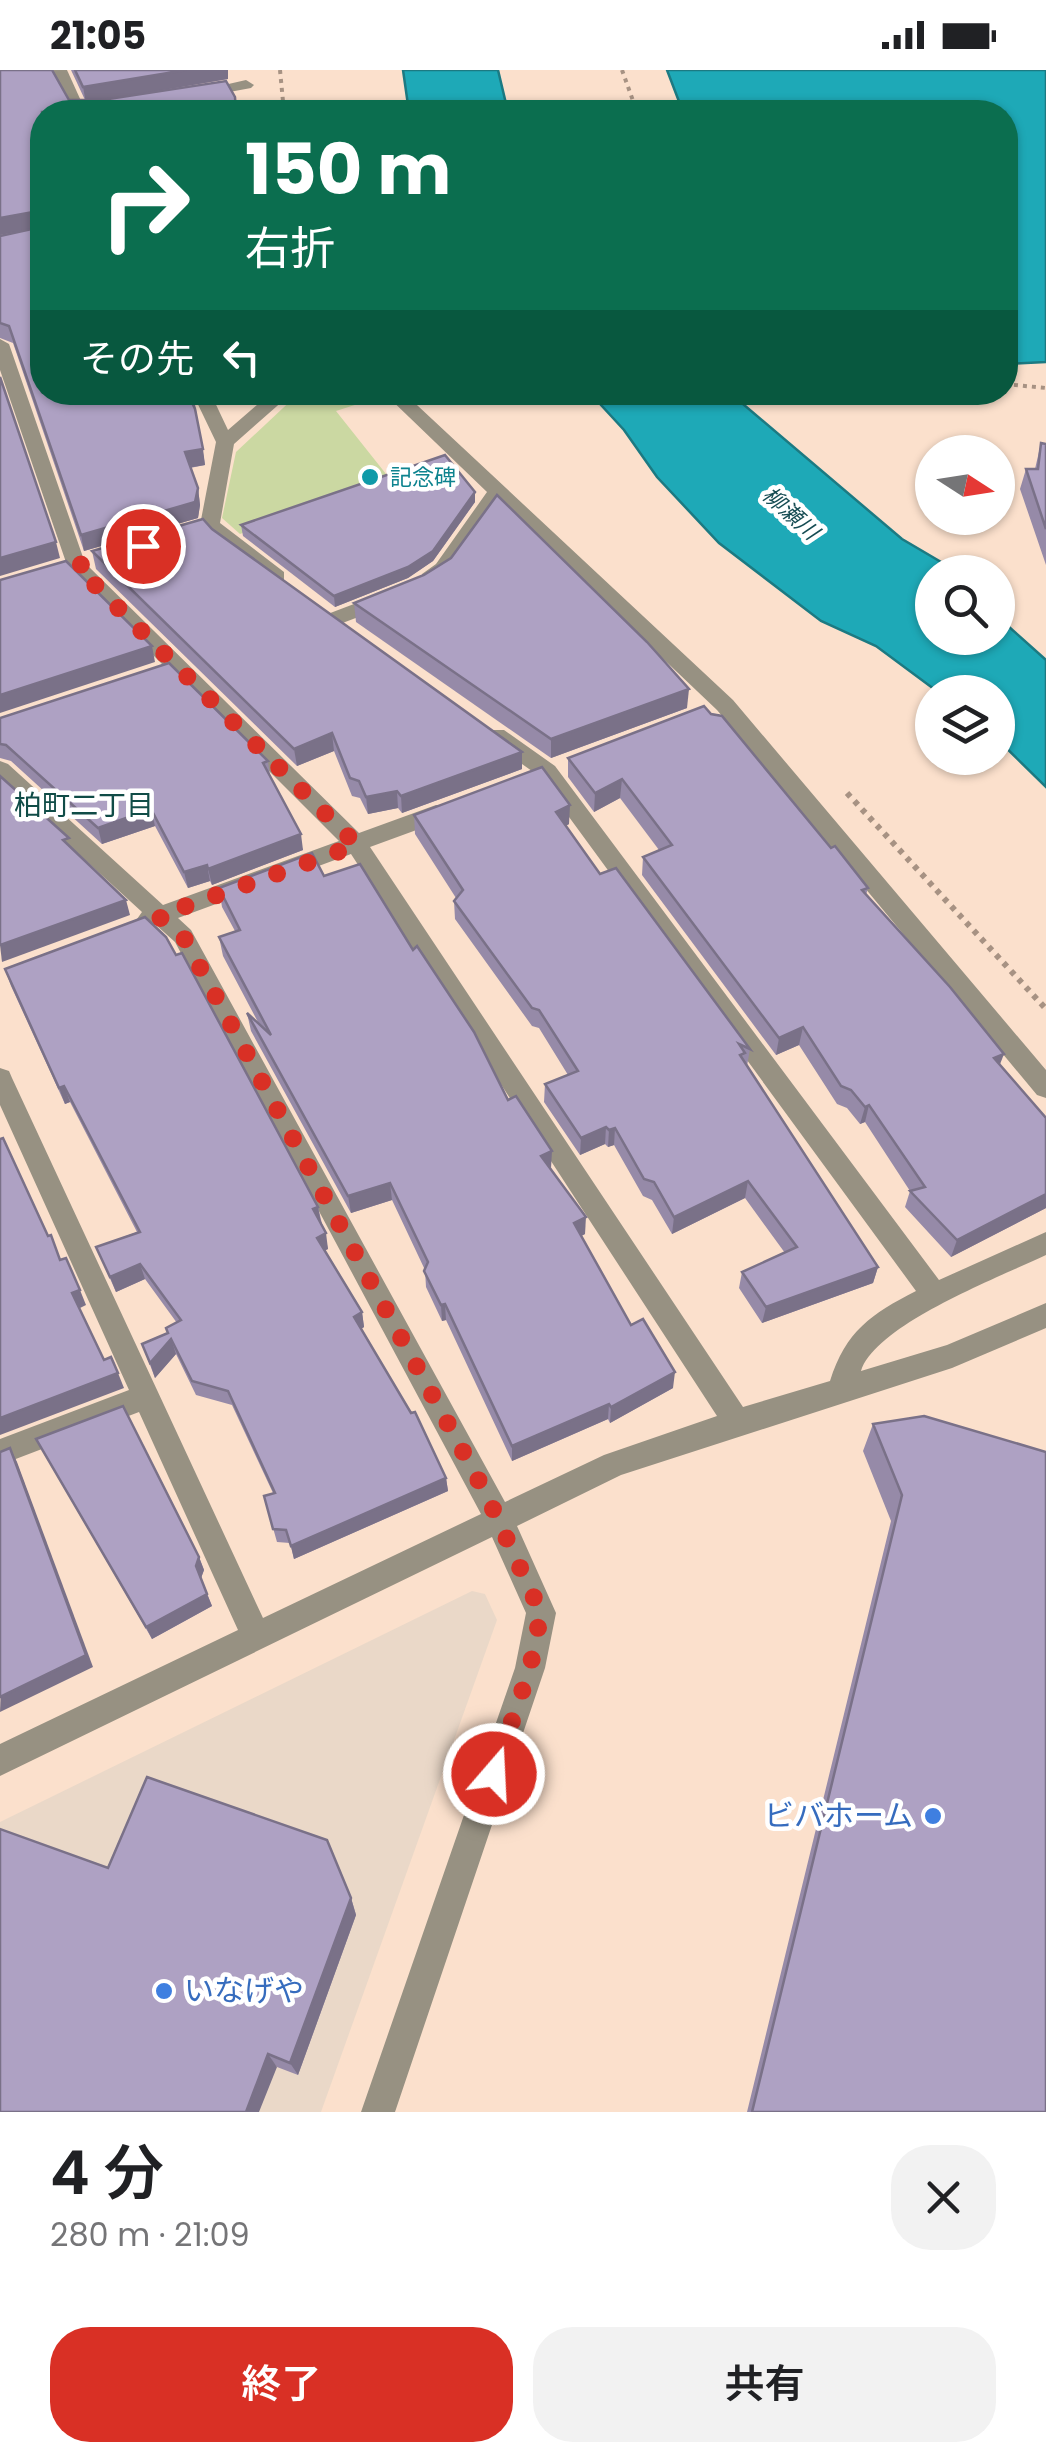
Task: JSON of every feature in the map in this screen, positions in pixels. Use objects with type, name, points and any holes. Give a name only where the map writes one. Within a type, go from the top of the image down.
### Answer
[{"type":"street","points":[[59,70],[73,100]]},
{"type":"street","points":[[172,97],[247,85]]},
{"type":"street","points":[[0,344],[75,566],[166,670],[357,845],[736,1422]]},
{"type":"street","points":[[207,405],[224,442]]},
{"type":"street","points":[[268,405],[224,442],[201,528],[325,614],[408,590],[443,569],[498,491]]},
{"type":"street","points":[[406,405],[716,708],[1046,1088]]},
{"type":"street","points":[[470,717],[556,768],[936,1296]]},
{"type":"street","points":[[513,784],[556,768]]},
{"type":"street","points":[[0,770],[183,936],[499,1519],[541,1613],[538,1641],[378,2112]]},
{"type":"street","points":[[123,929],[461,804]]},
{"type":"street","points":[[0,1078],[255,1634]]},
{"type":"street","points":[[840,1393],[856,1349],[879,1328],[1046,1244]]},
{"type":"street","points":[[0,1760],[614,1464],[952,1356],[1046,1315]]},
{"type":"street","points":[[0,1452],[145,1397]]},
{"type":"path","points":[[280,70],[283,100]]},
{"type":"path","points":[[622,70],[633,100]]},
{"type":"path","points":[[1018,385],[1046,388]]},
{"type":"shaded area","points":[[472,1591],[485,1594],[497,1620],[321,2112],[0,2112],[0,1822]]},
{"type":"green space","points":[[286,405],[355,405],[336,411],[390,479],[240,534],[222,518],[236,452]]},
{"type":"water","points":[[403,70],[498,70],[505,100],[407,100]]},
{"type":"water","points":[[667,70],[1046,70],[1046,362],[1018,363],[1018,100],[678,100]]},
{"type":"water","name":"柳瀬川","points":[[601,405],[744,405],[902,539],[929,555],[915,555],[915,655],[1015,655],[1015,632],[1046,660],[1046,787],[1015,757],[1015,675],[915,675],[876,646],[821,621],[719,543],[657,477]]},
{"type":"building","points":[[0,70],[52,70],[69,100],[30,100],[30,212],[0,218]]},
{"type":"building","points":[[75,70],[186,70],[83,87]]},
{"type":"building","points":[[226,81],[235,100],[102,100]]},
{"type":"building","points":[[30,229],[30,387],[9,326],[0,323],[0,236]]},
{"type":"building","points":[[0,377],[56,542],[0,558]]},
{"type":"building","points":[[36,405],[193,405],[203,449],[185,452],[198,488],[195,502],[81,535]]},
{"type":"building","points":[[1041,443],[1046,444],[1046,529],[1026,469],[1038,469]]},
{"type":"building","points":[[445,455],[475,492],[433,551],[408,567],[334,596],[241,525]]},
{"type":"building","points":[[497,495],[647,642],[689,689],[551,739],[354,603],[424,575],[451,558]]},
{"type":"building","points":[[203,519],[522,752],[401,796],[397,791],[366,797],[359,781],[350,778],[332,733],[294,749],[92,551]]},
{"type":"building","points":[[66,561],[152,646],[0,695],[0,580]]},
{"type":"building","points":[[169,663],[268,761],[263,763],[301,834],[208,869],[207,865],[184,872],[151,809],[98,828],[6,745],[0,744],[0,718]]},
{"type":"building","points":[[704,706],[711,714],[722,716],[831,848],[835,846],[868,888],[862,890],[950,987],[1004,1054],[994,1058],[1046,1118],[1046,1194],[957,1240],[910,1191],[925,1187],[869,1105],[865,1107],[851,1090],[841,1086],[803,1027],[779,1038],[643,857],[672,845],[622,779],[595,793],[568,758]]},
{"type":"building","points":[[542,767],[570,805],[556,812],[600,874],[616,868],[750,1049],[739,1044],[745,1053],[740,1055],[878,1267],[766,1307],[742,1272],[797,1247],[748,1181],[674,1217],[654,1182],[644,1179],[615,1128],[606,1127],[581,1138],[545,1084],[578,1071],[539,1010],[532,1008],[454,901],[463,890],[414,815]]},
{"type":"building","points":[[0,776],[69,838],[63,840],[126,900],[0,945]]},
{"type":"building","points":[[312,853],[324,876],[360,864],[413,950],[417,946],[474,1032],[508,1100],[516,1096],[552,1151],[541,1156],[586,1217],[574,1223],[631,1325],[643,1319],[675,1372],[611,1407],[609,1404],[512,1446],[445,1304],[441,1305],[424,1271],[428,1262],[390,1183],[348,1196],[247,1013],[271,1035],[219,937],[240,930],[219,888]]},
{"type":"building","points":[[145,917],[166,937],[176,955],[182,953],[318,1207],[313,1209],[326,1233],[317,1238],[362,1312],[354,1317],[411,1413],[415,1412],[446,1478],[291,1546],[286,1530],[273,1529],[264,1496],[275,1493],[228,1391],[192,1381],[171,1339],[150,1363],[142,1344],[168,1333],[166,1328],[181,1320],[140,1264],[110,1277],[96,1247],[140,1232],[64,1086],[59,1088],[5,969]]},
{"type":"building","points":[[3,1138],[60,1260],[66,1258],[80,1290],[72,1293],[104,1360],[111,1357],[118,1373],[0,1418],[0,1139]]},
{"type":"building","points":[[123,1406],[199,1557],[196,1566],[207,1594],[146,1627],[36,1439]]},
{"type":"building","name":"ビバホーム","points":[[924,1416],[1046,1452],[1046,2112],[752,2112],[902,1495],[873,1424]]},
{"type":"building","points":[[10,1448],[86,1655],[0,1697],[0,1452]]},
{"type":"building","name":"いなげや","points":[[147,1777],[327,1840],[351,1898],[290,2063],[268,2054],[246,2112],[0,2112],[0,1829],[108,1868]]},
{"type":"place","name":"記念碑","points":[[370,477]]},
{"type":"place","name":"ビバホーム","points":[[933,1816]]},
{"type":"place","name":"いなげや","points":[[164,1991]]},
{"type":"district","name":"柏町二丁目","points":[[84,805]]},
{"type":"route","points":[[143,546],[76,566],[357,845],[158,916],[183,936],[486,1494],[541,1613],[538,1641],[494,1774]]}]
